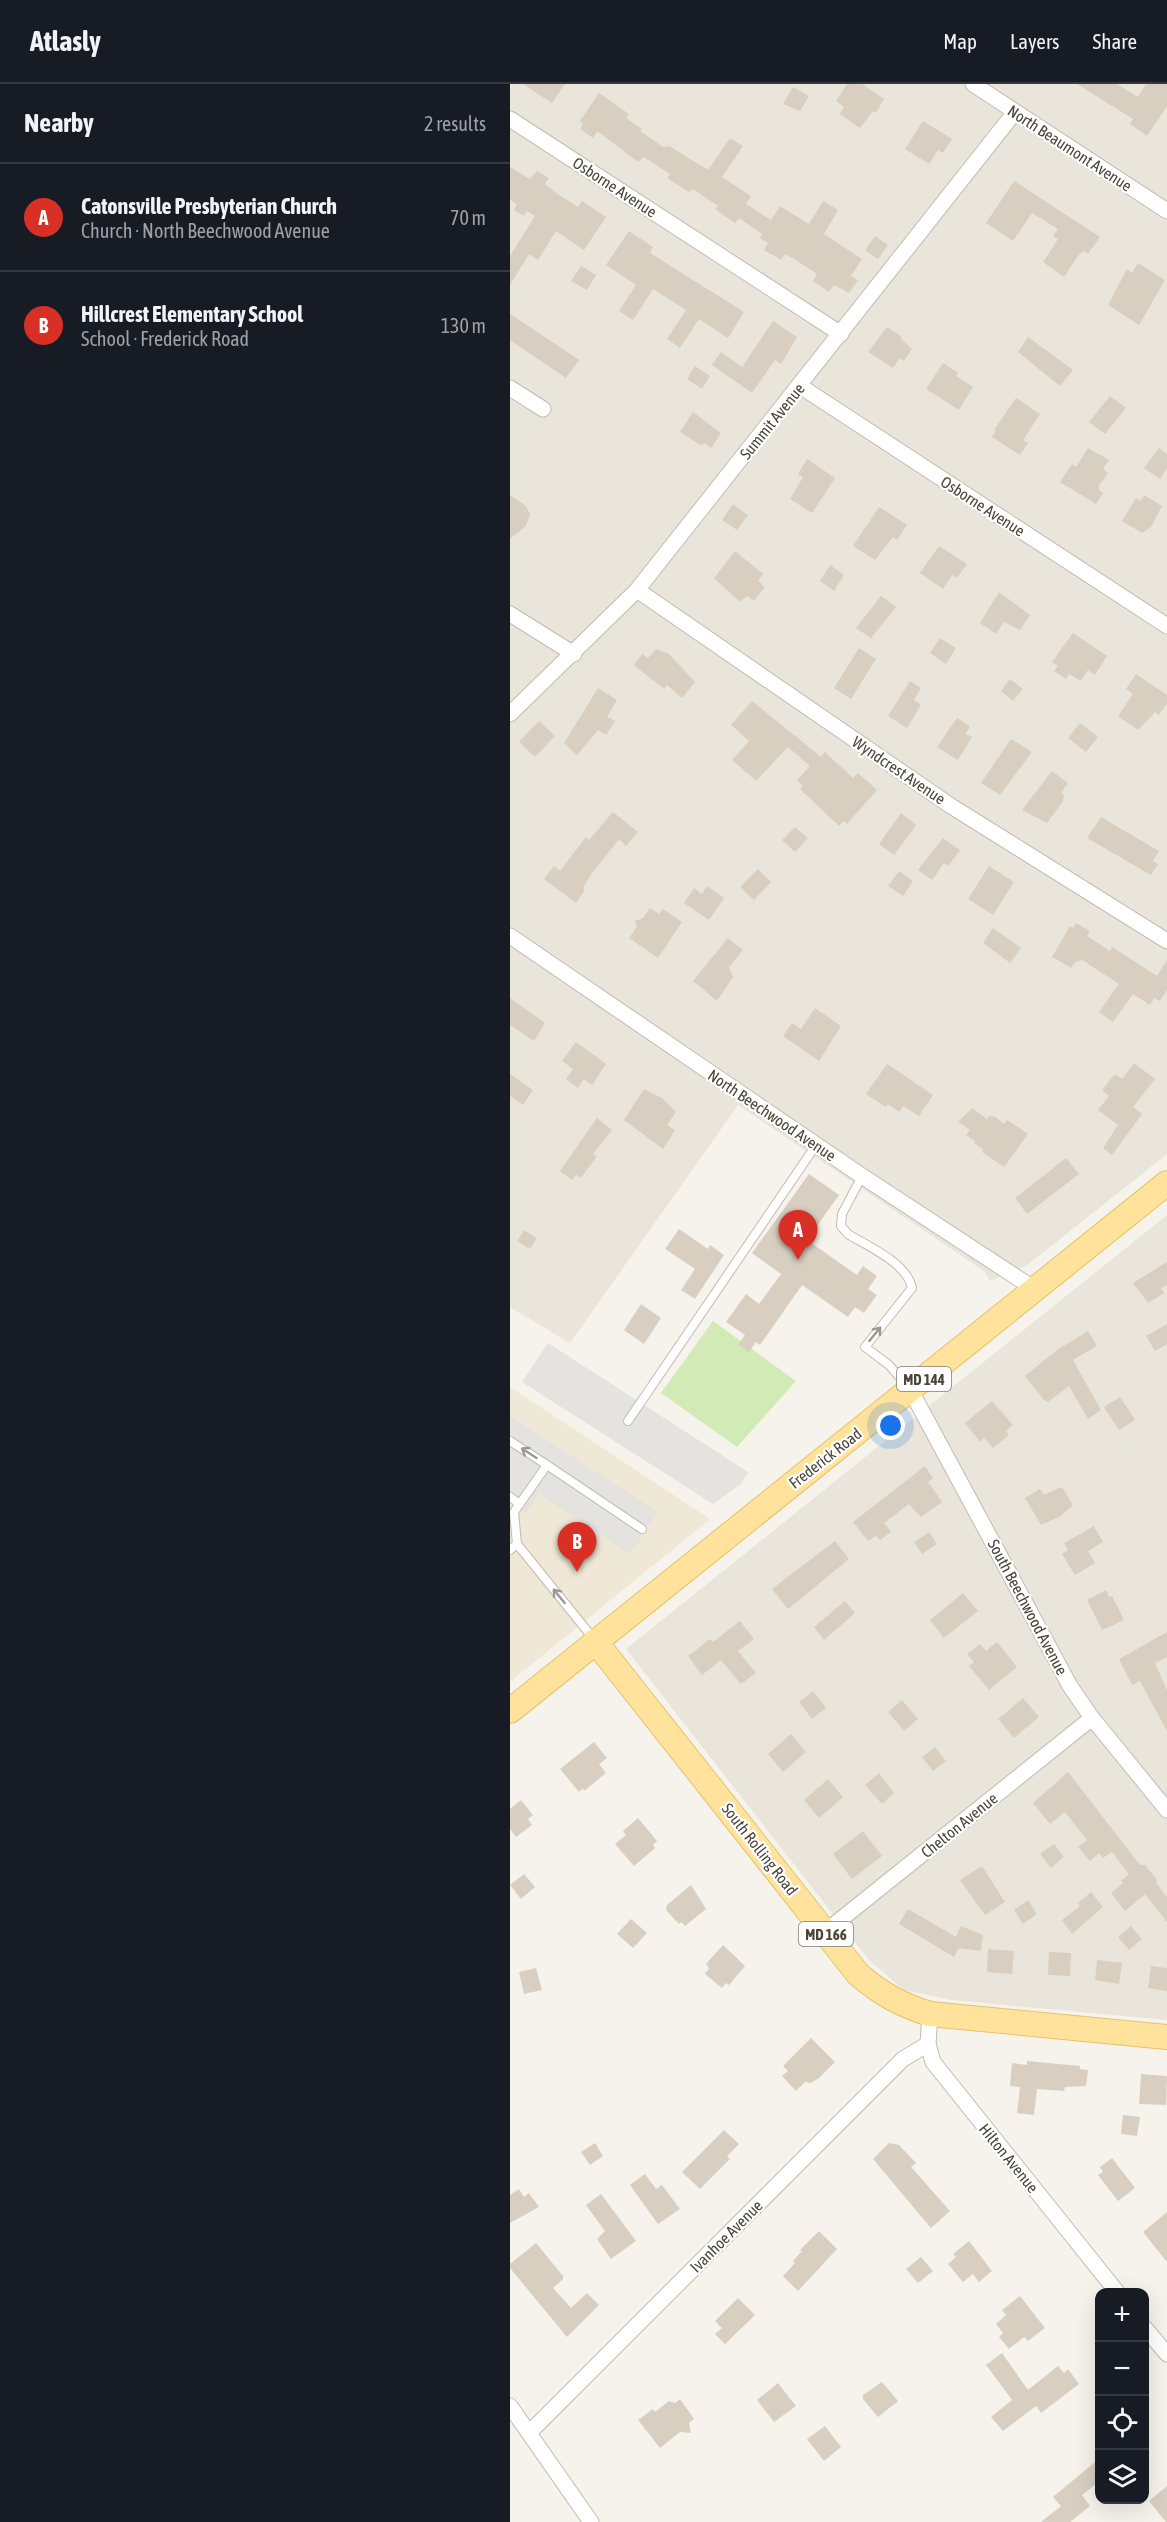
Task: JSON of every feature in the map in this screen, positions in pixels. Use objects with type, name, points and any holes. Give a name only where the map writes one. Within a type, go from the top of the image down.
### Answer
[{"type":"main road","name":"Frederick Road","points":[[510,1711],[1166,1188]]},
{"type":"main road","name":"South Rolling Road","points":[[596,1641],[858,1974],[881,1994],[905,2006],[930,2014],[1167,2037]]},
{"type":"street","name":"North Beaumont Avenue","points":[[973,84],[1167,211]]},
{"type":"street","name":"Summit Avenue","points":[[510,714],[637,591],[1015,112]]},
{"type":"street","name":"Osborne Avenue","points":[[510,119],[841,334]]},
{"type":"street","name":"Osborne Avenue","points":[[800,386],[1167,626]]},
{"type":"street","points":[[510,388],[543,409]]},
{"type":"street","name":"Wyndcrest Avenue","points":[[637,591],[951,806],[1167,941]]},
{"type":"street","points":[[510,614],[574,654]]},
{"type":"street","name":"North Beechwood Avenue","points":[[510,936],[862,1176],[1036,1290]]},
{"type":"street","name":"South Beechwood Avenue","points":[[911,1390],[1070,1686],[1092,1718],[1167,1810]]},
{"type":"street","name":"Chelton Avenue","points":[[825,1932],[1092,1718]]},
{"type":"street","name":"Hilton Avenue","points":[[930,2014],[928,2044],[933,2062],[1114,2288]]},
{"type":"street","name":"Ivanhoe Avenue","points":[[528,2433],[903,2059],[928,2044]]},
{"type":"street","points":[[1149,2332],[1167,2354]]},
{"type":"street","points":[[512,2414],[591,2522]]},
{"type":"lane","points":[[628,1421],[816,1145]]},
{"type":"lane","points":[[862,1176],[842,1214],[841,1226],[849,1234],[903,1269],[911,1279],[912,1288],[865,1347],[889,1365],[911,1390]]},
{"type":"lane","points":[[510,1441],[642,1529]]},
{"type":"lane","points":[[547,1466],[514,1512],[513,1547],[596,1641]]},
{"type":"lane","points":[[510,1497],[520,1504]]},
{"type":"shaded area","points":[[510,84],[1167,84],[1167,1154],[1026,1266],[990,1281],[984,1271],[738,1105],[570,1343],[510,1307]]},
{"type":"shaded area","points":[[1167,1215],[1167,2020],[952,2000],[904,1990],[868,1959],[626,1649]]},
{"type":"shaded area","points":[[548,1343],[748,1472],[741,1484],[713,1504],[522,1382]]},
{"type":"shaded area","points":[[510,1387],[710,1519],[510,1682]]},
{"type":"shaded area","points":[[510,1416],[658,1512],[630,1554],[539,1494],[526,1513],[510,1502]]},
{"type":"green space","points":[[713,1321],[796,1381],[737,1447],[661,1393]]},
{"type":"building","points":[[523,84],[565,84],[552,103]]},
{"type":"building","points":[[847,84],[862,84],[884,99],[876,113],[873,111],[860,128],[840,114],[844,107],[836,101]]},
{"type":"building","points":[[1077,84],[1117,84],[1138,97],[1146,84],[1167,84],[1167,106],[1147,136],[1130,124],[1133,119]]},
{"type":"building","points":[[793,87],[809,96],[800,111],[783,104]]},
{"type":"building","points":[[599,93],[629,114],[626,118],[642,129],[640,131],[663,147],[669,146],[708,170],[730,138],[743,146],[722,177],[751,196],[746,204],[771,220],[780,206],[809,224],[823,201],[838,210],[824,234],[862,259],[851,276],[858,280],[849,293],[834,285],[829,292],[813,281],[817,274],[794,259],[785,254],[781,260],[764,250],[768,243],[760,238],[762,234],[739,218],[735,223],[715,209],[718,206],[693,189],[689,192],[667,178],[670,174],[644,157],[638,162],[600,133],[597,132],[593,138],[580,129],[583,124],[580,121]]},
{"type":"building","points":[[923,121],[952,139],[943,153],[938,150],[929,164],[905,149]]},
{"type":"building","points":[[510,167],[530,179],[537,171],[549,178],[545,184],[556,193],[578,207],[582,201],[606,217],[584,250],[556,231],[538,260],[529,254],[510,285],[510,256],[535,216],[527,211],[524,216],[514,210],[517,204],[510,200]]},
{"type":"building","points":[[1014,181],[1100,237],[1088,254],[1083,251],[1078,256],[1064,277],[1043,262],[1058,239],[1053,236],[1058,229],[1032,213],[1013,241],[986,223]]},
{"type":"building","points":[[629,231],[653,247],[650,253],[744,312],[728,338],[699,319],[680,348],[667,339],[686,310],[653,289],[633,320],[619,311],[636,285],[606,265]]},
{"type":"building","points":[[875,236],[888,245],[878,259],[865,250]]},
{"type":"building","points":[[1138,263],[1165,280],[1139,325],[1108,305],[1127,269],[1132,273]]},
{"type":"building","points":[[581,266],[596,275],[587,290],[571,281]]},
{"type":"building","points":[[510,314],[579,360],[566,378],[510,340]]},
{"type":"building","points":[[773,321],[797,337],[781,364],[775,360],[752,393],[712,365],[721,352],[742,367]]},
{"type":"building","points":[[887,327],[901,336],[901,339],[912,349],[904,361],[900,358],[893,368],[868,352]]},
{"type":"building","points":[[1028,337],[1073,370],[1060,386],[1018,352]]},
{"type":"building","points":[[943,363],[958,373],[956,376],[973,387],[959,410],[926,389]]},
{"type":"building","points":[[695,366],[710,376],[702,389],[687,379]]},
{"type":"building","points":[[1110,396],[1126,408],[1105,434],[1089,422]]},
{"type":"building","points":[[1016,398],[1040,414],[1023,440],[1028,443],[1020,455],[992,437],[996,431],[994,430]]},
{"type":"building","points":[[693,412],[721,433],[711,448],[704,443],[702,446],[680,432]]},
{"type":"building","points":[[1088,448],[1109,460],[1103,469],[1108,473],[1099,485],[1099,490],[1103,493],[1096,504],[1060,482],[1072,464],[1076,467]]},
{"type":"building","points":[[1159,448],[1167,454],[1167,468],[1160,479],[1144,468]]},
{"type":"building","points":[[807,459],[835,478],[812,513],[790,499],[803,477],[798,474]]},
{"type":"building","points":[[510,495],[526,506],[530,514],[526,526],[510,539]]},
{"type":"building","points":[[1144,495],[1162,506],[1151,527],[1142,533],[1122,521],[1136,498],[1140,501]]},
{"type":"building","points":[[733,504],[748,515],[737,530],[722,520]]},
{"type":"building","points":[[879,507],[907,525],[897,540],[893,537],[875,560],[853,546]]},
{"type":"building","points":[[939,546],[967,564],[957,578],[952,575],[943,589],[920,573]]},
{"type":"building","points":[[735,551],[763,574],[758,581],[765,587],[754,601],[747,596],[740,602],[714,578]]},
{"type":"building","points":[[830,565],[844,575],[834,591],[820,581]]},
{"type":"building","points":[[999,592],[1030,615],[1020,630],[1004,622],[996,634],[980,623]]},
{"type":"building","points":[[881,596],[896,607],[871,638],[856,628]]},
{"type":"building","points":[[1073,633],[1107,656],[1095,675],[1088,670],[1081,681],[1069,674],[1066,679],[1054,671],[1058,666],[1052,662]]},
{"type":"building","points":[[940,638],[956,648],[946,664],[930,653]]},
{"type":"building","points":[[859,648],[876,659],[851,699],[834,688]]},
{"type":"building","points":[[656,649],[669,654],[695,682],[682,698],[667,685],[664,689],[634,665],[642,654],[648,658]]},
{"type":"building","points":[[1136,674],[1167,695],[1167,703],[1159,715],[1155,712],[1138,730],[1118,716],[1133,694],[1126,689]]},
{"type":"building","points":[[1010,679],[1023,689],[1013,701],[1001,691]]},
{"type":"building","points":[[910,681],[921,688],[914,700],[921,705],[907,728],[888,716]]},
{"type":"building","points":[[598,688],[617,700],[607,717],[615,721],[606,735],[598,730],[577,755],[564,743]]},
{"type":"building","points":[[752,701],[821,757],[825,752],[853,778],[858,773],[877,790],[847,824],[844,821],[839,826],[800,789],[803,786],[797,780],[810,766],[788,747],[756,781],[732,760],[749,741],[731,725]]},
{"type":"building","points":[[957,718],[970,726],[966,734],[972,737],[958,760],[937,747]]},
{"type":"building","points":[[539,721],[555,736],[535,757],[519,742]]},
{"type":"building","points":[[1080,723],[1098,737],[1086,752],[1068,738]]},
{"type":"building","points":[[1011,739],[1032,752],[1000,795],[981,783]]},
{"type":"building","points":[[1052,771],[1068,783],[1061,793],[1064,795],[1063,801],[1047,823],[1022,810]]},
{"type":"building","points":[[613,812],[638,832],[626,846],[619,839],[590,876],[583,888],[585,890],[576,903],[544,879],[554,866],[560,871],[586,837],[589,840]]},
{"type":"building","points":[[901,813],[916,825],[894,855],[879,844]]},
{"type":"building","points":[[1101,817],[1159,851],[1153,861],[1158,864],[1151,875],[1087,838]]},
{"type":"building","points":[[795,827],[808,838],[795,852],[782,840]]},
{"type":"building","points":[[943,838],[960,850],[948,866],[944,863],[932,880],[918,870]]},
{"type":"building","points":[[989,866],[1014,882],[993,915],[968,899]]},
{"type":"building","points":[[758,869],[771,882],[754,900],[740,887]]},
{"type":"building","points":[[899,871],[913,881],[903,896],[888,886]]},
{"type":"building","points":[[707,886],[724,898],[709,920],[684,903],[694,888],[702,894]]},
{"type":"building","points":[[650,908],[659,914],[663,909],[682,922],[658,958],[629,938],[637,927],[635,921],[643,918]]},
{"type":"building","points":[[1076,923],[1090,931],[1087,936],[1110,951],[1112,947],[1157,976],[1167,960],[1167,990],[1160,1001],[1154,998],[1150,1005],[1133,994],[1113,1022],[1099,1012],[1119,984],[1082,960],[1075,962],[1071,968],[1052,957],[1070,926],[1073,928]]},
{"type":"building","points":[[993,928],[1021,948],[1010,963],[983,943]]},
{"type":"building","points":[[728,938],[743,950],[729,967],[733,977],[717,1001],[693,981]]},
{"type":"building","points":[[510,998],[545,1023],[534,1041],[510,1025]]},
{"type":"building","points":[[815,1008],[841,1026],[819,1061],[783,1036],[792,1023],[801,1029]]},
{"type":"building","points":[[576,1042],[606,1064],[592,1085],[584,1079],[578,1088],[566,1079],[573,1069],[562,1061]]},
{"type":"building","points":[[1134,1063],[1155,1079],[1133,1107],[1142,1114],[1112,1155],[1103,1148],[1118,1125],[1098,1110],[1109,1096],[1102,1090],[1115,1074],[1122,1079]]},
{"type":"building","points":[[887,1064],[933,1095],[919,1116],[903,1106],[899,1112],[888,1104],[886,1107],[866,1094]]},
{"type":"building","points":[[510,1074],[533,1090],[523,1105],[510,1096]]},
{"type":"building","points":[[644,1089],[662,1098],[676,1112],[667,1125],[675,1130],[663,1149],[624,1120]]},
{"type":"building","points":[[972,1108],[987,1119],[989,1116],[995,1117],[1004,1124],[1007,1120],[1028,1134],[1004,1167],[982,1152],[984,1150],[966,1135],[970,1130],[958,1122]]},
{"type":"building","points":[[597,1118],[612,1130],[593,1154],[597,1156],[581,1178],[576,1175],[572,1180],[560,1171]]},
{"type":"building","points":[[1066,1158],[1079,1174],[1027,1214],[1015,1198]]},
{"type":"building","points":[[809,1174],[839,1195],[807,1240],[857,1275],[863,1266],[877,1276],[868,1289],[877,1295],[864,1313],[855,1307],[848,1317],[802,1285],[760,1345],[756,1342],[749,1352],[738,1345],[745,1335],[726,1322],[746,1294],[759,1304],[781,1274],[752,1253]]},
{"type":"building","points":[[679,1229],[708,1249],[710,1245],[724,1255],[695,1299],[681,1290],[695,1269],[665,1249]]},
{"type":"building","points":[[524,1230],[537,1238],[530,1249],[517,1241]]},
{"type":"building","points":[[1167,1262],[1167,1285],[1161,1288],[1164,1293],[1148,1303],[1133,1283]]},
{"type":"building","points":[[641,1304],[661,1318],[644,1344],[624,1330]]},
{"type":"building","points":[[1167,1324],[1167,1344],[1155,1351],[1146,1336]]},
{"type":"building","points":[[1088,1331],[1097,1346],[1073,1360],[1101,1410],[1088,1419],[1069,1386],[1048,1402],[1025,1376],[1057,1350]]},
{"type":"building","points":[[1120,1397],[1135,1420],[1119,1430],[1104,1407]]},
{"type":"building","points":[[992,1401],[1013,1425],[1006,1431],[1009,1435],[993,1448],[984,1438],[980,1442],[965,1423]]},
{"type":"building","points":[[925,1466],[933,1478],[928,1482],[942,1502],[921,1517],[909,1504],[884,1523],[891,1532],[880,1540],[876,1536],[868,1541],[853,1522]]},
{"type":"building","points":[[1062,1487],[1073,1505],[1059,1517],[1041,1525],[1025,1498],[1040,1489],[1044,1495]]},
{"type":"building","points":[[1094,1526],[1103,1542],[1088,1551],[1095,1563],[1075,1575],[1062,1554],[1068,1550],[1064,1543]]},
{"type":"building","points":[[929,1532],[937,1544],[922,1554],[914,1542]]},
{"type":"building","points":[[835,1541],[849,1559],[788,1609],[772,1589]]},
{"type":"building","points":[[1106,1590],[1109,1597],[1112,1596],[1124,1620],[1102,1630],[1087,1600]]},
{"type":"building","points":[[963,1593],[978,1611],[944,1638],[930,1620]]},
{"type":"building","points":[[845,1601],[855,1613],[824,1640],[814,1627]]},
{"type":"building","points":[[740,1621],[754,1639],[738,1651],[756,1673],[741,1684],[721,1660],[702,1675],[688,1656],[710,1639],[713,1642]]},
{"type":"building","points":[[1167,1632],[1167,1657],[1155,1663],[1167,1690],[1167,1731],[1140,1681],[1132,1685],[1119,1659]]},
{"type":"building","points":[[997,1642],[1017,1667],[989,1690],[969,1666],[974,1662],[967,1654],[980,1644],[986,1651]]},
{"type":"building","points":[[813,1691],[826,1708],[812,1719],[799,1702]]},
{"type":"building","points":[[1023,1698],[1039,1717],[1014,1738],[998,1719]]},
{"type":"building","points":[[902,1700],[918,1719],[904,1731],[888,1712]]},
{"type":"building","points":[[791,1734],[806,1752],[783,1772],[768,1754]]},
{"type":"building","points":[[594,1742],[607,1758],[599,1764],[606,1773],[584,1791],[583,1788],[579,1792],[560,1769]]},
{"type":"building","points":[[935,1747],[946,1761],[933,1771],[922,1757]]},
{"type":"building","points":[[1068,1772],[1140,1865],[1145,1865],[1157,1880],[1156,1883],[1167,1897],[1167,1922],[1145,1894],[1125,1911],[1111,1893],[1123,1883],[1121,1881],[1129,1874],[1112,1852],[1103,1858],[1099,1853],[1090,1861],[1078,1847],[1087,1840],[1065,1812],[1050,1824],[1033,1803]]},
{"type":"building","points":[[879,1773],[894,1793],[882,1804],[865,1785]]},
{"type":"building","points":[[828,1779],[843,1797],[819,1818],[804,1800]]},
{"type":"building","points":[[521,1800],[533,1815],[528,1819],[532,1825],[516,1837],[510,1829],[510,1809]]},
{"type":"building","points":[[638,1818],[657,1841],[653,1845],[655,1848],[634,1866],[615,1844],[626,1835],[623,1831]]},
{"type":"building","points":[[863,1831],[882,1856],[852,1879],[833,1854]]},
{"type":"building","points":[[1054,1844],[1064,1857],[1051,1868],[1040,1854]]},
{"type":"building","points":[[982,1866],[1005,1902],[985,1915],[960,1880]]},
{"type":"building","points":[[524,1874],[535,1887],[521,1899],[510,1885]]},
{"type":"building","points":[[691,1885],[706,1909],[685,1926],[681,1922],[679,1924],[666,1910],[667,1905]]},
{"type":"building","points":[[1091,1892],[1103,1907],[1072,1934],[1062,1920],[1080,1906],[1078,1903]]},
{"type":"building","points":[[1028,1900],[1037,1914],[1023,1924],[1014,1910]]},
{"type":"building","points":[[908,1909],[956,1937],[961,1926],[983,1935],[981,1951],[959,1948],[954,1957],[899,1924]]},
{"type":"building","points":[[631,1919],[647,1933],[633,1948],[617,1934]]},
{"type":"building","points":[[1131,1926],[1142,1939],[1129,1950],[1118,1937]]},
{"type":"building","points":[[723,1945],[745,1966],[729,1985],[726,1983],[722,1988],[705,1974],[709,1968],[706,1964]]},
{"type":"building","points":[[988,1949],[1014,1951],[1012,1974],[987,1972]]},
{"type":"building","points":[[1049,1952],[1071,1953],[1070,1976],[1048,1975]]},
{"type":"building","points":[[1097,1960],[1122,1963],[1119,1984],[1095,1980]]},
{"type":"building","points":[[1151,1966],[1167,1968],[1167,1991],[1148,1988]]},
{"type":"building","points":[[536,1968],[542,1990],[524,1994],[519,1972]]},
{"type":"building","points":[[811,2038],[835,2062],[819,2078],[811,2083],[805,2082],[796,2091],[782,2076],[788,2071],[783,2066]]},
{"type":"building","points":[[1027,2061],[1080,2066],[1080,2069],[1088,2070],[1086,2086],[1065,2087],[1064,2091],[1037,2089],[1034,2115],[1017,2113],[1020,2087],[1010,2086],[1012,2063],[1027,2065]]},
{"type":"building","points":[[1141,2074],[1167,2076],[1166,2105],[1139,2104]]},
{"type":"building","points":[[1123,2115],[1140,2117],[1137,2136],[1121,2134]]},
{"type":"building","points":[[724,2130],[739,2144],[727,2156],[730,2159],[700,2189],[682,2172]]},
{"type":"building","points":[[595,2143],[603,2156],[590,2165],[581,2152]]},
{"type":"building","points":[[889,2143],[899,2145],[916,2163],[911,2167],[950,2211],[931,2228],[873,2159]]},
{"type":"building","points":[[1112,2158],[1135,2188],[1118,2201],[1098,2175],[1103,2172],[1100,2167]]},
{"type":"building","points":[[645,2174],[656,2189],[662,2185],[680,2209],[658,2224],[630,2185]]},
{"type":"building","points":[[519,2189],[524,2197],[529,2193],[539,2207],[510,2223],[510,2195]]},
{"type":"building","points":[[601,2194],[636,2241],[611,2259],[597,2239],[605,2231],[586,2205]]},
{"type":"building","points":[[1167,2212],[1167,2262],[1143,2232]]},
{"type":"building","points":[[819,2231],[837,2249],[798,2291],[783,2276],[795,2263],[793,2261],[802,2251],[800,2250]]},
{"type":"building","points":[[969,2241],[992,2271],[979,2282],[973,2274],[963,2282],[948,2264],[956,2257],[953,2254]]},
{"type":"building","points":[[536,2243],[563,2276],[563,2279],[553,2288],[571,2308],[587,2293],[599,2305],[567,2337],[510,2268],[510,2264]]},
{"type":"building","points":[[921,2257],[933,2271],[918,2283],[906,2269]]},
{"type":"building","points":[[1020,2296],[1045,2328],[1028,2341],[1024,2337],[1009,2349],[999,2337],[1003,2333],[996,2324],[1006,2315],[1002,2310]]},
{"type":"building","points":[[738,2298],[755,2315],[725,2344],[715,2334],[722,2328],[715,2321]]},
{"type":"building","points":[[1002,2353],[1028,2390],[1058,2366],[1064,2373],[1068,2369],[1079,2384],[1041,2413],[1036,2406],[1003,2431],[991,2417],[1012,2400],[986,2365]]},
{"type":"building","points":[[882,2382],[898,2401],[878,2417],[863,2399],[863,2395]]},
{"type":"building","points":[[778,2383],[796,2406],[774,2422],[757,2400]]},
{"type":"building","points":[[680,2399],[694,2419],[689,2423],[691,2433],[680,2432],[660,2448],[638,2420],[653,2409],[655,2412],[669,2401],[675,2403]]},
{"type":"building","points":[[825,2426],[841,2447],[824,2461],[807,2439]]},
{"type":"building","points":[[1095,2462],[1095,2485],[1082,2495],[1090,2506],[1070,2522],[1041,2522],[1061,2506],[1053,2497]]},
{"type":"building","points":[[1167,2486],[1167,2522],[1166,2522],[1149,2501]]},
{"type":"place","name":"Catonsville Presbyterian Church","points":[[798,1260]]},
{"type":"place","name":"Hillcrest Elementary School","points":[[577,1572]]}]
